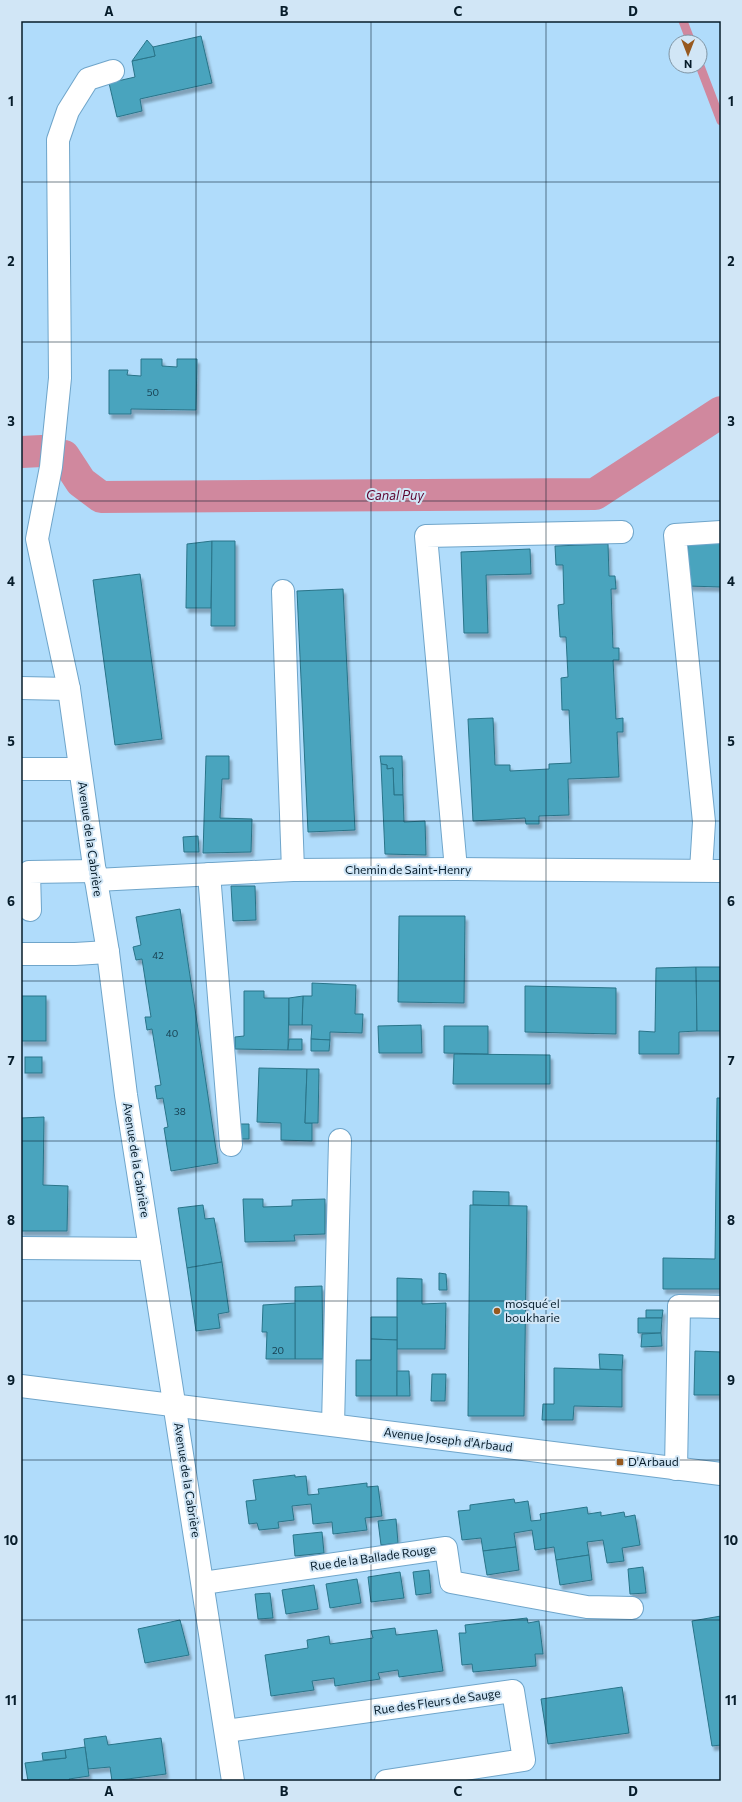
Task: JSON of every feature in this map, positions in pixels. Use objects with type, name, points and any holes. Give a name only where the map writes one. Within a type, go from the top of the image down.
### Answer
[{"type":"street","points":[[29,536],[51,467],[60,378],[58,140],[68,111],[88,79],[113,71]]},
{"type":"street","points":[[456,869],[426,536],[622,532]]},
{"type":"street","points":[[711,871],[704,822],[675,535],[721,532]]},
{"type":"street","name":"Avenue de la Cabrière","points":[[29,536],[69,689],[95,875],[108,952],[126,1095],[176,1406],[233,1781]]},
{"type":"street","points":[[283,592],[293,870]]},
{"type":"street","points":[[21,688],[69,689]]},
{"type":"street","points":[[21,769],[80,769]]},
{"type":"street","name":"Chemin de Saint-Henry","points":[[30,910],[29,872],[95,875],[209,874],[293,870],[456,869],[711,871]]},
{"type":"street","points":[[209,874],[232,1145]]},
{"type":"street","points":[[21,954],[75,954],[108,952]]},
{"type":"street","points":[[333,1425],[340,1140]]},
{"type":"street","points":[[21,1248],[150,1249]]},
{"type":"street","points":[[676,1469],[679,1306],[721,1307]]},
{"type":"street","name":"Avenue Joseph d'Arbaud","points":[[21,1386],[721,1474]]},
{"type":"street","name":"Rue de la Ballade Rouge","points":[[203,1583],[446,1548],[451,1582],[587,1607],[632,1608]]},
{"type":"street","name":"Rue des Fleurs de Sauge","points":[[226,1731],[513,1691],[524,1760],[386,1781]]},
{"type":"building","points":[[201,36],[212,83],[140,99],[142,111],[117,117],[109,83],[135,77],[132,61],[155,56],[153,47]]},
{"type":"building","points":[[147,40],[153,47],[155,56],[132,61]]},
{"type":"building","points":[[141,359],[162,359],[162,366],[177,367],[177,359],[197,359],[196,410],[131,409],[131,414],[109,414],[109,370],[128,370],[127,375],[141,376]]},
{"type":"building","points":[[212,541],[211,608],[186,608],[187,544]]},
{"type":"building","points":[[212,541],[235,541],[235,626],[211,626]]},
{"type":"building","points":[[688,542],[721,543],[721,587],[687,586]]},
{"type":"building","points":[[608,544],[609,576],[615,576],[616,589],[611,589],[613,648],[619,648],[619,660],[613,660],[616,719],[623,718],[623,732],[617,732],[619,777],[568,779],[569,815],[539,816],[539,824],[526,824],[525,818],[473,821],[468,719],[493,718],[495,765],[510,765],[510,771],[549,769],[549,764],[571,763],[569,710],[562,710],[561,678],[568,677],[566,637],[560,637],[558,605],[564,604],[563,565],[556,565],[555,546]]},
{"type":"building","points":[[530,549],[531,574],[486,575],[488,633],[464,633],[461,552]]},
{"type":"building","points":[[140,574],[162,739],[115,745],[93,580]]},
{"type":"building","points":[[343,589],[355,830],[308,832],[297,591]]},
{"type":"building","points":[[206,756],[229,756],[229,779],[222,779],[220,818],[252,819],[251,852],[203,853]]},
{"type":"building","points":[[380,756],[402,756],[403,795],[394,795],[393,768],[387,769],[387,765],[381,764]]},
{"type":"building","points":[[381,764],[387,765],[387,769],[393,768],[394,795],[403,795],[404,822],[425,821],[426,855],[385,854]]},
{"type":"building","points":[[198,836],[199,852],[184,852],[183,837]]},
{"type":"building","points":[[231,886],[255,886],[256,920],[233,921]]},
{"type":"building","points":[[180,909],[218,1163],[171,1171],[164,1128],[168,1127],[163,1098],[157,1099],[155,1086],[161,1085],[152,1029],[147,1030],[145,1017],[151,1017],[142,959],[136,960],[133,947],[141,945],[136,917]]},
{"type":"building","points":[[399,916],[465,916],[464,1003],[398,1002]]},
{"type":"building","points":[[696,967],[697,1031],[679,1032],[679,1054],[639,1054],[639,1031],[655,1032],[656,968]]},
{"type":"building","points":[[696,967],[721,967],[721,1031],[697,1031]]},
{"type":"building","points":[[312,983],[356,985],[355,1014],[363,1014],[362,1033],[330,1032],[330,1040],[311,1039],[312,1025],[302,1025],[303,996],[312,996]]},
{"type":"building","points":[[525,986],[616,988],[616,1034],[525,1032]]},
{"type":"building","points":[[244,991],[264,991],[264,998],[289,998],[288,1050],[235,1049],[235,1037],[244,1036]]},
{"type":"building","points":[[21,996],[46,996],[46,1041],[21,1041]]},
{"type":"building","points":[[303,996],[302,1025],[289,1025],[289,998]]},
{"type":"building","points":[[421,1025],[422,1053],[379,1053],[378,1026]]},
{"type":"building","points":[[444,1026],[488,1026],[488,1054],[444,1053]]},
{"type":"building","points":[[289,1039],[302,1039],[302,1050],[288,1050]]},
{"type":"building","points":[[311,1039],[330,1040],[329,1051],[311,1051]]},
{"type":"building","points":[[454,1054],[550,1055],[550,1084],[453,1084]]},
{"type":"building","points":[[25,1057],[42,1057],[42,1073],[25,1073]]},
{"type":"building","points":[[259,1068],[307,1069],[305,1123],[312,1123],[312,1141],[281,1140],[281,1123],[257,1122]]},
{"type":"building","points":[[307,1069],[319,1069],[318,1123],[305,1123]]},
{"type":"building","points":[[717,1098],[721,1098],[721,1289],[663,1289],[663,1258],[715,1259]]},
{"type":"building","points":[[44,1117],[43,1185],[68,1186],[67,1231],[21,1231],[21,1118]]},
{"type":"building","points":[[239,1124],[249,1124],[249,1139],[240,1139]]},
{"type":"building","points":[[473,1191],[509,1192],[509,1206],[473,1205]]},
{"type":"building","points":[[243,1199],[263,1199],[263,1207],[292,1206],[292,1200],[325,1199],[325,1234],[294,1235],[295,1241],[245,1242]]},
{"type":"building","points":[[203,1205],[205,1219],[214,1218],[222,1262],[187,1268],[178,1208]]},
{"type":"building","name":"mosqué el boukharie","points":[[470,1205],[527,1206],[524,1416],[468,1416]]},
{"type":"building","points":[[222,1262],[229,1312],[218,1314],[220,1328],[196,1331],[187,1268]]},
{"type":"building","points":[[439,1273],[446,1274],[447,1290],[439,1290]]},
{"type":"building","points":[[397,1278],[422,1279],[422,1304],[446,1303],[445,1349],[397,1349]]},
{"type":"building","points":[[322,1286],[323,1359],[295,1359],[295,1287]]},
{"type":"building","points":[[295,1303],[295,1359],[266,1359],[267,1332],[262,1332],[263,1305]]},
{"type":"building","points":[[646,1310],[663,1310],[662,1318],[646,1318]]},
{"type":"building","points":[[371,1317],[397,1317],[397,1340],[371,1339]]},
{"type":"building","points":[[638,1318],[662,1318],[661,1333],[638,1333]]},
{"type":"building","points":[[661,1333],[662,1346],[641,1347],[642,1334]]},
{"type":"building","points":[[371,1339],[397,1340],[397,1396],[356,1396],[356,1360],[371,1360]]},
{"type":"building","points":[[695,1351],[721,1352],[721,1395],[694,1395]]},
{"type":"building","points":[[599,1354],[623,1355],[622,1370],[600,1369]]},
{"type":"building","points":[[554,1368],[622,1370],[622,1407],[574,1406],[573,1420],[542,1420],[543,1404],[554,1404]]},
{"type":"building","points":[[397,1371],[409,1371],[410,1396],[397,1396]]},
{"type":"building","points":[[432,1374],[446,1374],[445,1401],[431,1401]]},
{"type":"building","points":[[295,1475],[295,1477],[306,1476],[308,1495],[319,1494],[318,1489],[367,1483],[367,1487],[378,1486],[382,1516],[365,1518],[367,1530],[333,1534],[332,1522],[313,1524],[311,1504],[292,1506],[294,1520],[278,1522],[279,1528],[259,1530],[257,1523],[249,1524],[246,1501],[256,1500],[253,1480]]},
{"type":"building","points":[[514,1499],[515,1503],[528,1501],[531,1521],[541,1520],[540,1514],[587,1507],[588,1514],[601,1512],[601,1516],[624,1512],[625,1517],[635,1515],[640,1545],[622,1548],[624,1561],[607,1563],[603,1540],[587,1542],[589,1555],[556,1560],[554,1547],[535,1550],[532,1530],[514,1533],[516,1547],[483,1551],[481,1538],[462,1540],[458,1511],[470,1510],[470,1505]]},
{"type":"building","points":[[396,1519],[398,1543],[381,1545],[378,1521]]},
{"type":"building","points":[[322,1532],[324,1553],[295,1556],[293,1535]]},
{"type":"building","points":[[516,1547],[519,1570],[487,1575],[483,1551]]},
{"type":"building","points":[[589,1555],[592,1580],[560,1585],[556,1560]]},
{"type":"building","points":[[643,1567],[646,1593],[630,1594],[628,1569]]},
{"type":"building","points":[[429,1570],[431,1593],[416,1595],[413,1572]]},
{"type":"building","points":[[400,1572],[404,1598],[371,1602],[368,1577]]},
{"type":"building","points":[[357,1579],[361,1603],[330,1608],[326,1584]]},
{"type":"building","points":[[314,1585],[318,1609],[286,1614],[282,1590]]},
{"type":"building","points":[[270,1593],[273,1618],[258,1619],[255,1594]]},
{"type":"building","points":[[721,1616],[721,1745],[712,1746],[692,1621]]},
{"type":"building","points":[[527,1618],[528,1623],[539,1621],[543,1654],[535,1654],[536,1666],[473,1672],[472,1664],[462,1665],[459,1633],[466,1633],[465,1625]]},
{"type":"building","points":[[180,1620],[189,1655],[145,1663],[138,1629]]},
{"type":"building","points":[[395,1628],[396,1635],[437,1630],[443,1671],[399,1677],[398,1670],[378,1673],[380,1679],[335,1686],[334,1678],[312,1681],[314,1690],[271,1696],[265,1655],[308,1648],[307,1640],[329,1636],[330,1644],[373,1638],[371,1631]]},
{"type":"building","points":[[622,1687],[629,1733],[548,1744],[541,1699]]},
{"type":"building","points":[[106,1736],[108,1745],[161,1738],[166,1774],[112,1781],[110,1767],[88,1769],[84,1739]]},
{"type":"building","points":[[85,1747],[89,1776],[69,1779],[70,1781],[28,1781],[25,1763],[66,1758],[65,1750]]},
{"type":"building","points":[[65,1750],[66,1758],[43,1760],[42,1753]]},
{"type":"waterway","points":[[683,21],[688,34]]},
{"type":"waterway","points":[[703,74],[721,121]]},
{"type":"waterway","name":"Canal Puy","points":[[64,456],[81,482],[101,497],[595,494],[721,412]]},
{"type":"waterway","name":"Canal Puy","points":[[21,452],[42,451]]},
{"type":"place","name":"mosqué el boukharie","points":[[497,1311]]},
{"type":"place","name":"D'Arbaud","points":[[620,1462]]}]
